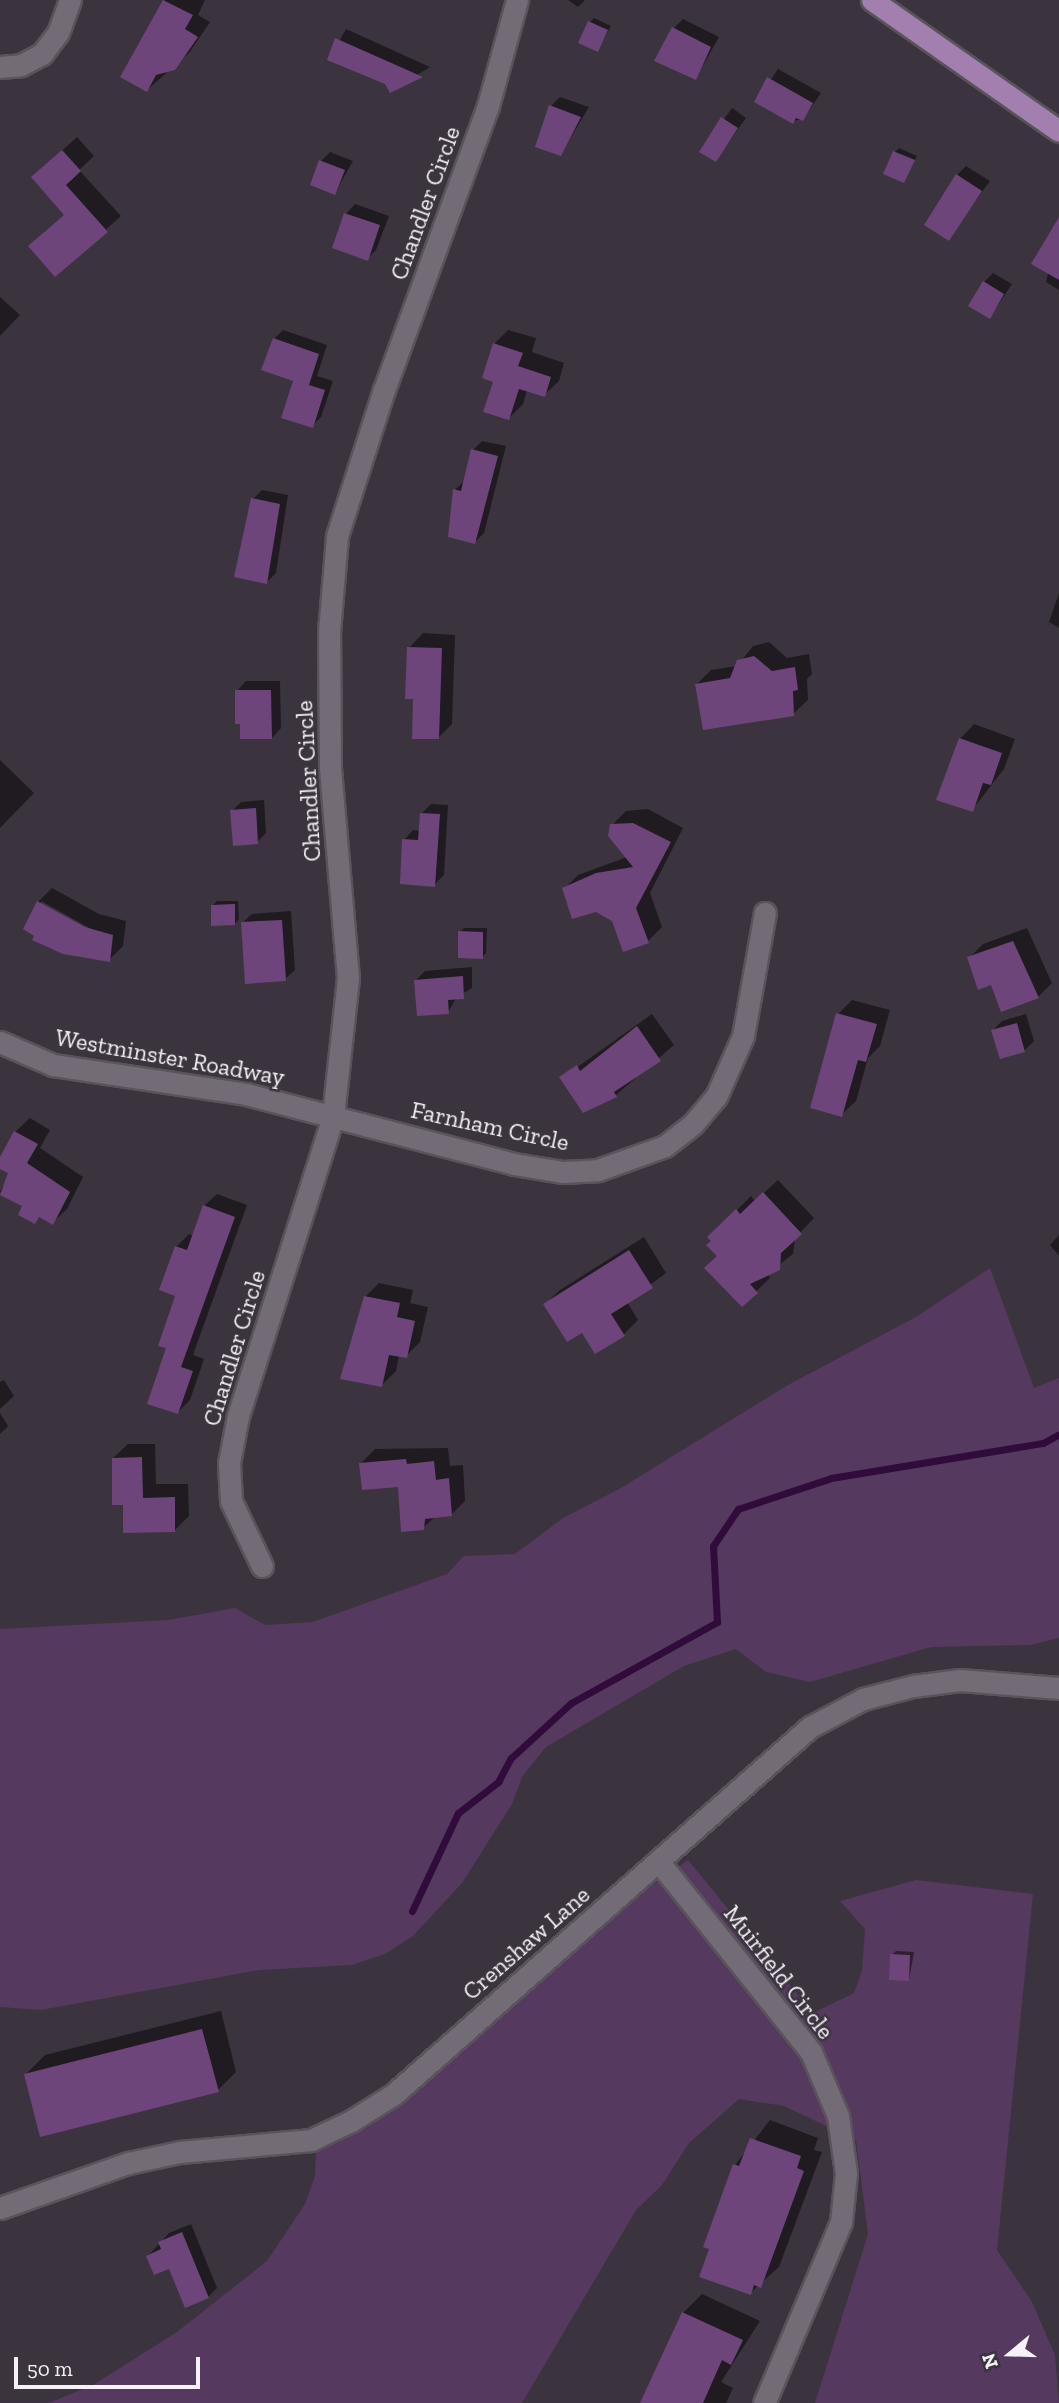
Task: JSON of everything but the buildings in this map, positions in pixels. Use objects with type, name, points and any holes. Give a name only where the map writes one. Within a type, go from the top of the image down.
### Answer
[{"type":"main road","points":[[873,0],[1059,131]]},
{"type":"street","points":[[0,67],[21,65],[42,54],[58,33],[70,0]]},
{"type":"street","name":"Chandler Circle","points":[[262,1566],[231,1501],[229,1463],[238,1416],[333,1116],[348,978],[330,766],[329,632],[337,536],[384,390],[488,106],[517,0]]},
{"type":"street","name":"Farnham Circle","points":[[333,1116],[551,1170],[598,1170],[644,1157],[693,1124],[728,1076],[743,1037],[765,914]]},
{"type":"street","name":"Westminster Roadway","points":[[0,1042],[64,1067],[246,1094],[333,1116]]},
{"type":"street","name":"Crenshaw Lane","points":[[0,2208],[128,2163],[180,2152],[311,2140],[351,2121],[394,2094],[810,1727],[863,1699],[960,1680],[1059,1688]]},
{"type":"street","name":"Muirfield Circle","points":[[659,1861],[811,2052],[838,2116],[846,2173],[841,2222],[764,2403]]},
{"type":"shaded area","points":[[990,1268],[1034,1388],[1059,1378],[1059,1638],[1030,1645],[931,1647],[810,1682],[766,1672],[736,1649],[684,1666],[546,1747],[522,1777],[512,1804],[462,1883],[413,1936],[385,1954],[352,1965],[259,1970],[41,2010],[0,2007],[0,1629],[168,1620],[235,1608],[265,1625],[313,1622],[447,1574],[464,1556],[515,1554],[563,1518],[621,1488],[788,1385],[916,1317]]},
{"type":"shaded area","points":[[688,1860],[813,2013],[854,1993],[862,1971],[865,1929],[840,1901],[916,1880],[1033,1894],[997,2250],[1032,2302],[1055,2355],[1059,2403],[815,2403],[868,2234],[856,2140],[784,2106],[739,2099],[689,2143],[662,2185],[636,2210],[522,2403],[49,2403],[93,2385],[177,2332],[267,2261],[305,2204],[315,2176],[316,2153],[367,2128],[627,1903]]},
{"type":"waterway","points":[[412,1911],[458,1813],[498,1782],[511,1758],[571,1703],[717,1622],[713,1546],[738,1509],[831,1478],[1043,1443],[1059,1434]]}]
